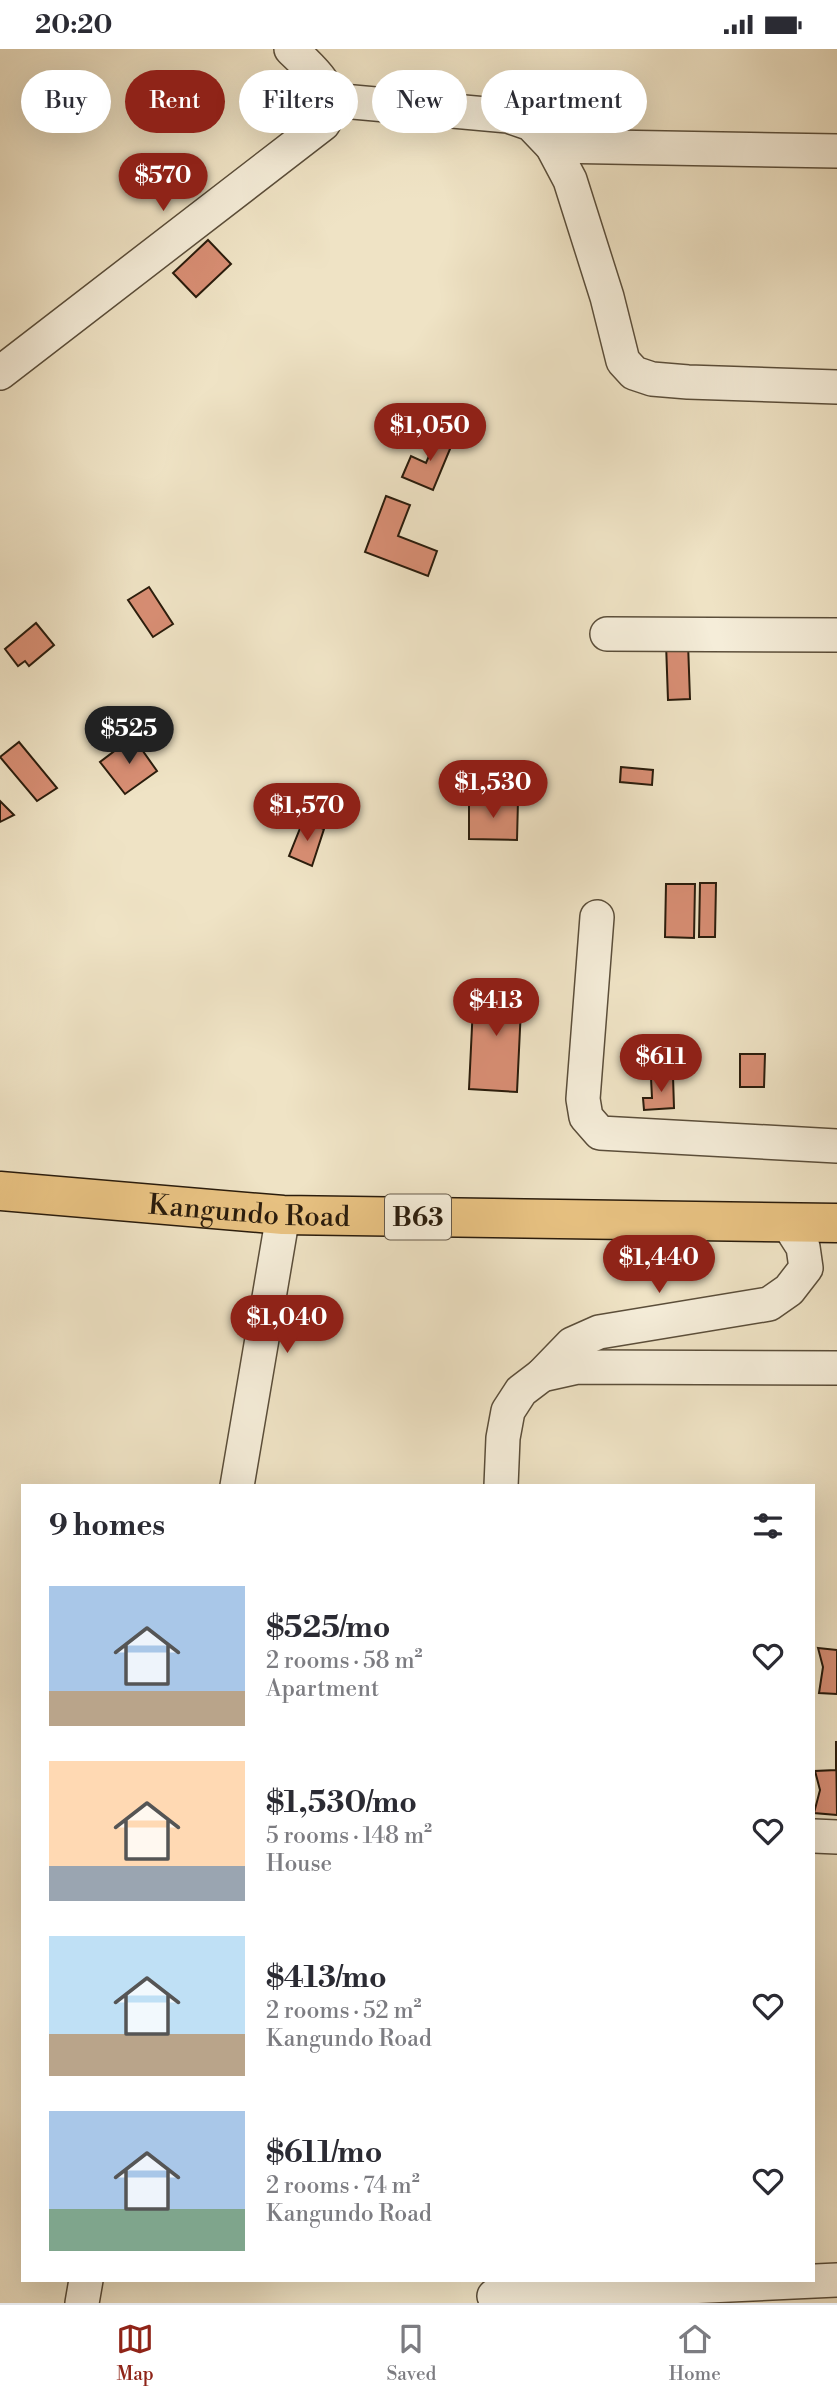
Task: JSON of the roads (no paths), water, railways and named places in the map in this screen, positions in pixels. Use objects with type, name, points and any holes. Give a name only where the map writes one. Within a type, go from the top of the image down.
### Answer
[{"type":"highway","name":"Kangundo Road","points":[[0,1191],[283,1215],[837,1223]]},
{"type":"street","points":[[291,49],[312,70]]},
{"type":"street","points":[[358,102],[508,116],[531,124],[552,146],[570,180],[607,297],[623,361],[634,373],[652,379],[688,382],[837,387]]},
{"type":"street","points":[[0,373],[311,133]]},
{"type":"street","points":[[552,146],[837,151]]},
{"type":"street","points":[[607,634],[837,635]]},
{"type":"street","points":[[597,917],[583,1099],[586,1118],[600,1133],[837,1146]]},
{"type":"street","points":[[237,1484],[283,1215]]},
{"type":"street","points":[[501,1484],[503,1438],[508,1411],[521,1391],[542,1375],[572,1344],[599,1332],[769,1304],[789,1290],[806,1268],[803,1247],[787,1223]]},
{"type":"street","points":[[542,1375],[578,1367],[837,1368]]},
{"type":"street","points":[[815,1836],[837,1837]]},
{"type":"street","points":[[815,2281],[837,2280]]},
{"type":"street","points":[[82,2303],[86,2282]]},
{"type":"street","points":[[494,2293],[784,2282]]}]
